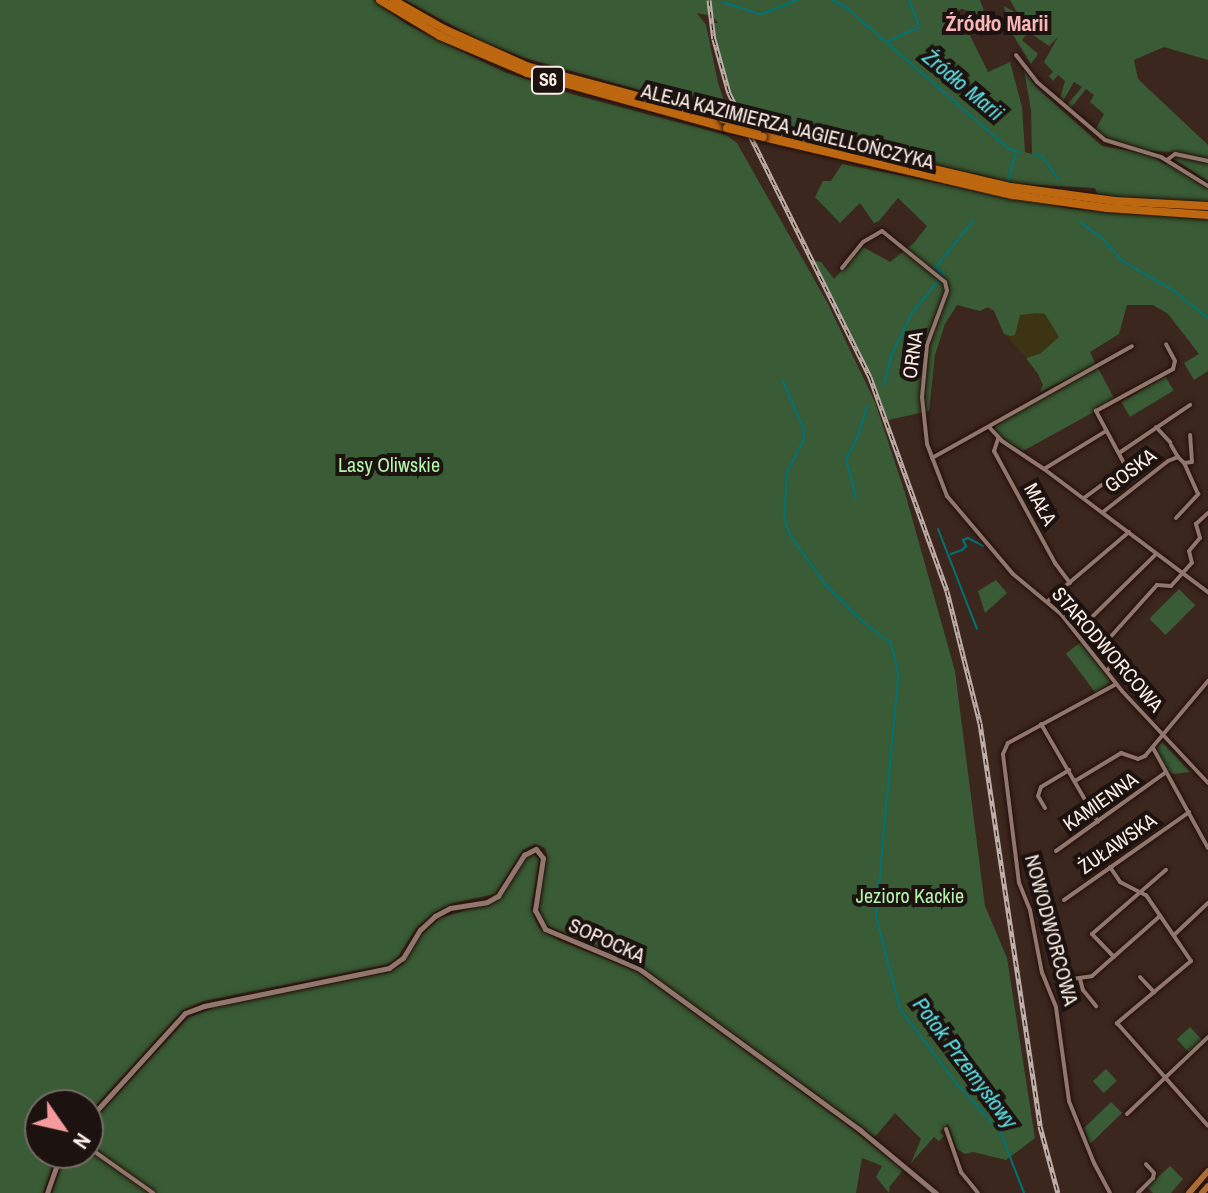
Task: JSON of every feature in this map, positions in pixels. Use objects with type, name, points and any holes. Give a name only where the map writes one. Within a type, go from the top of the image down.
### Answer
[{"type":"highway","name":"ALEJA KAZIMIERZA JAGIELLOŃCZYKA","points":[[380,0],[440,36],[527,73],[725,124],[1000,185],[1102,200],[1208,206]]},
{"type":"highway","name":"ALEJA KAZIMIERZA JAGIELLOŃCZYKA","points":[[393,0],[464,39],[529,67],[725,124]]},
{"type":"highway","name":"ALEJA KAZIMIERZA JAGIELLOŃCZYKA","points":[[761,132],[1013,195],[1107,208],[1208,215]]},
{"type":"main road","name":"SOPOCKA","points":[[104,1102],[185,1013],[204,1006],[389,968],[403,958],[420,930],[435,916],[450,908],[487,902],[498,896],[524,855],[536,849],[543,858],[535,914],[545,929],[638,968],[860,1130],[936,1193]]},
{"type":"main road","points":[[47,1193],[55,1169]]},
{"type":"main road","points":[[1189,1193],[1208,1171]]},
{"type":"main road","points":[[1202,1193],[1208,1186]]},
{"type":"street","points":[[1016,55],[1037,82],[1105,140],[1167,160],[1208,186]]},
{"type":"street","points":[[1167,160],[1175,154],[1208,161]]},
{"type":"street","name":"ORNA","points":[[842,268],[863,242],[882,231],[946,285],[929,335],[922,397],[924,430],[932,458]]},
{"type":"street","points":[[1084,498],[1125,470],[1096,413],[1099,408],[1173,369],[1175,361],[1166,344]]},
{"type":"street","points":[[932,458],[1132,346]]},
{"type":"street","points":[[1119,453],[1190,405]]},
{"type":"street","points":[[989,427],[998,439],[1084,498],[1208,592]]},
{"type":"street","name":"GOSKA","points":[[1156,427],[1184,463],[1198,494],[1176,518]]},
{"type":"street","points":[[1044,469],[1106,431]]},
{"type":"street","name":"GOSKA","points":[[1184,463],[1194,458],[1190,435]]},
{"type":"street","name":"MAŁA","points":[[998,439],[994,451],[1055,563],[1070,583]]},
{"type":"street","name":"GOSKA","points":[[1103,512],[1163,464],[1178,457]]},
{"type":"street","name":"STARODWORCOWA","points":[[932,458],[947,496],[966,521],[1013,574],[1048,600],[1116,684],[1208,783]]},
{"type":"street","points":[[1107,671],[1112,664],[1103,649],[1106,640],[1157,585],[1170,587],[1193,562],[1189,551],[1200,538],[1196,524],[1208,513]]},
{"type":"street","points":[[1048,600],[1129,532]]},
{"type":"street","points":[[1093,616],[1156,554]]},
{"type":"street","points":[[1075,781],[1121,753],[1139,759],[1153,748],[1208,681]]},
{"type":"street","name":"NOWODWORCOWA","points":[[1110,1193],[1069,1101],[1056,1007],[1042,973],[1030,910],[1018,881],[1003,768],[1004,747],[1116,684]]},
{"type":"street","points":[[1041,724],[1098,822]]},
{"type":"street","name":"KAMIENNA","points":[[1056,851],[1165,773],[1153,748]]},
{"type":"street","points":[[1045,808],[1038,796],[1041,787],[1069,770]]},
{"type":"street","points":[[1203,778],[1208,772]]},
{"type":"street","points":[[1165,773],[1208,848]]},
{"type":"street","name":"ŻUŁAWSKA","points":[[1064,900],[1189,812]]},
{"type":"street","points":[[1110,867],[1120,882],[1142,891],[1191,961],[1117,1023],[1208,1126]]},
{"type":"street","points":[[1114,957],[1092,934],[1166,870]]},
{"type":"street","points":[[1174,935],[1208,903]]},
{"type":"street","points":[[1059,954],[1065,980],[1094,975],[1160,916]]},
{"type":"street","points":[[1140,977],[1154,992]]},
{"type":"street","points":[[1080,979],[1083,990],[1096,1006]]},
{"type":"street","points":[[1127,1114],[1208,1037]]},
{"type":"street","points":[[946,1129],[961,1172],[978,1193]]},
{"type":"street","points":[[104,1158],[153,1193]]},
{"type":"street","points":[[1138,1193],[1153,1178],[1154,1173],[1146,1164]]},
{"type":"green space","name":"Lasy Oliwskie","points":[[0,0],[373,0],[408,25],[504,72],[575,95],[726,135],[737,143],[827,302],[875,402],[905,493],[955,671],[985,906],[1007,958],[1035,1138],[1006,1160],[973,1152],[965,1154],[957,1149],[948,1124],[940,1132],[944,1136],[939,1141],[934,1137],[911,1163],[921,1139],[895,1113],[875,1137],[640,966],[548,926],[540,914],[539,904],[547,855],[545,848],[535,844],[523,850],[495,894],[453,903],[435,912],[416,928],[398,957],[389,964],[204,1001],[183,1010],[104,1096],[104,1089],[24,1089],[24,1169],[51,1169],[43,1193],[0,1193]]},
{"type":"green space","points":[[405,0],[980,0],[986,17],[962,9],[945,15],[961,17],[988,72],[1010,62],[1022,107],[1025,152],[1032,154],[1031,110],[1024,70],[1037,88],[1102,146],[1148,154],[1166,165],[1168,163],[1208,189],[1208,203],[1098,196],[1095,188],[1018,184],[741,120],[718,54],[713,23],[718,23],[712,16],[697,13],[706,25],[718,83],[729,115],[525,58],[483,42]]},
{"type":"green space","points":[[1010,0],[1208,0],[1208,60],[1164,47],[1134,60],[1138,79],[1208,145],[1208,181],[1172,158],[1176,152],[1149,151],[1110,141],[1096,129],[1104,114],[1090,102],[1094,95],[1086,89],[1071,108],[1067,105],[1082,87],[1074,82],[1063,101],[1060,98],[1065,81],[1058,75],[1053,81],[1049,76],[1053,72],[1044,62],[1058,37],[1049,46],[1030,33],[1029,23],[1020,21],[1010,26],[1019,34],[1024,30],[1027,34],[1022,40],[1038,54],[1031,64],[1008,27],[1004,6],[1018,14]]},
{"type":"green space","points":[[842,164],[1072,209],[1208,219],[1208,371],[1194,380],[1184,363],[1199,354],[1168,314],[1153,305],[1127,305],[1119,334],[1090,352],[1096,365],[1040,392],[1043,385],[1026,358],[1041,353],[1015,335],[1004,334],[994,311],[988,307],[980,311],[957,305],[945,324],[935,355],[929,411],[888,420],[865,363],[814,261],[821,262],[834,279],[863,247],[890,262],[914,243],[927,226],[898,198],[879,221],[874,223],[860,203],[840,223],[815,197],[823,181],[831,181]]},
{"type":"green space","points":[[1098,368],[1114,398],[1092,413],[1023,451],[998,435],[994,428],[1004,420]]},
{"type":"green space","points":[[1165,376],[1174,391],[1130,417],[1121,402]]},
{"type":"green space","points":[[996,580],[1007,593],[985,613],[978,591]]},
{"type":"green space","points":[[1179,589],[1195,605],[1166,635],[1149,619]]},
{"type":"green space","points":[[1081,642],[1111,682],[1096,693],[1066,653]]},
{"type":"green space","points":[[1162,742],[1190,772],[1173,774],[1166,769],[1156,748]]},
{"type":"green space","points":[[533,853],[539,859],[531,910],[539,928],[558,940],[636,971],[847,1125],[903,1170],[890,1186],[889,1193],[876,1177],[882,1166],[862,1158],[856,1193],[52,1193],[60,1169],[104,1169],[104,1109],[188,1018],[215,1007],[390,972],[403,964],[419,937],[440,918],[497,901]]},
{"type":"green space","points":[[1190,1027],[1203,1041],[1190,1053],[1177,1039]]},
{"type":"green space","points":[[1106,1069],[1117,1081],[1104,1093],[1093,1081]]},
{"type":"green space","points":[[1111,1102],[1122,1113],[1090,1144],[1084,1128]]},
{"type":"green space","points":[[1170,1166],[1183,1179],[1171,1193],[1153,1193],[1147,1187]]},
{"type":"sand","points":[[1045,314],[1059,337],[1041,353],[1026,358],[1008,337],[1015,335],[1020,315]]},
{"type":"waterway","name":"Źródło Marii","points":[[723,2],[761,14],[797,0]]},
{"type":"waterway","name":"Źródło Marii","points":[[832,0],[846,7],[884,41]]},
{"type":"waterway","points":[[909,0],[918,24]]},
{"type":"waterway","points":[[888,41],[919,27]]},
{"type":"waterway","name":"Źródło Marii","points":[[886,42],[1008,148],[1020,153]]},
{"type":"waterway","points":[[1008,181],[1015,155]]},
{"type":"waterway","name":"Źródło Marii","points":[[1034,155],[1042,156],[1058,179]]},
{"type":"waterway","points":[[944,275],[936,267],[973,221]]},
{"type":"waterway","name":"Źródło Marii","points":[[1080,222],[1102,238],[1122,261],[1173,290],[1208,318]]},
{"type":"waterway","points":[[884,385],[892,354],[912,313],[939,280]]},
{"type":"waterway","name":"Potok Przemysłowy","points":[[783,381],[803,427],[804,439],[787,473],[784,518],[790,535],[825,584],[863,622],[890,642],[896,663]]},
{"type":"waterway","points":[[856,498],[846,459],[858,436],[867,406]]},
{"type":"waterway","points":[[938,529],[977,629]]},
{"type":"waterway","points":[[951,554],[962,550],[966,546],[963,540],[968,538],[983,546]]},
{"type":"waterway","name":"Potok Przemysłowy","points":[[896,665],[898,676],[876,916],[900,1009],[956,1083],[1000,1131],[1024,1193]]},
{"type":"railway","points":[[709,0],[714,39],[729,93],[870,377],[947,591],[980,723],[1040,1126],[1058,1193]]},
{"type":"district","name":"Źródło Marii","points":[[997,24]]},
{"type":"park label","name":"Jezioro Kackie","points":[[910,895]]}]
